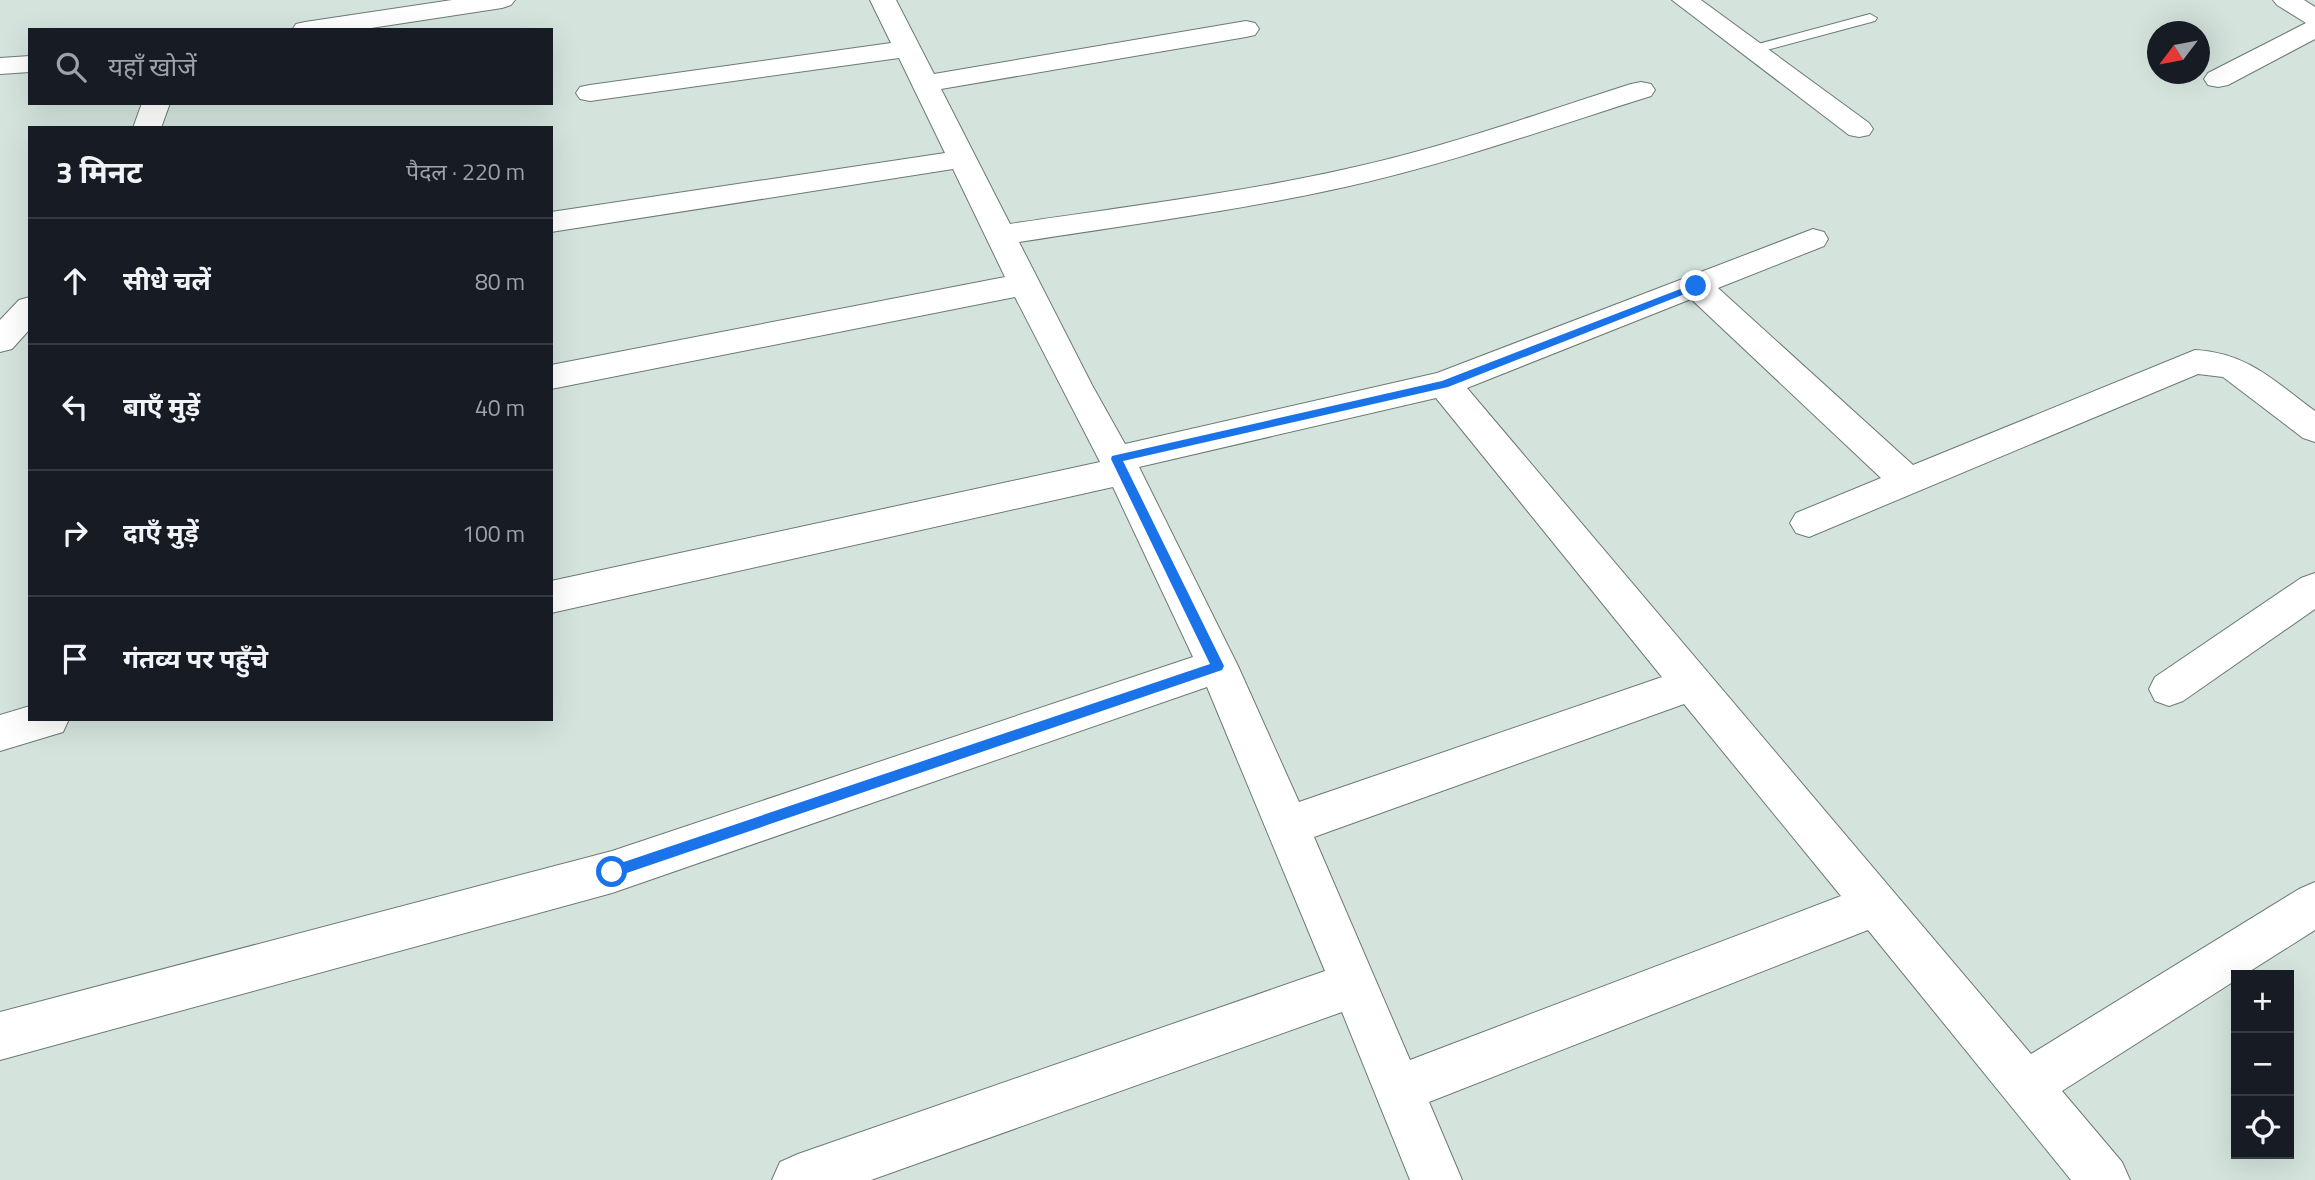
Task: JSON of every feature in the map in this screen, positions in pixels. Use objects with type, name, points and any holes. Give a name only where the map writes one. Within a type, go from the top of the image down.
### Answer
[{"type":"street","points":[[313,28],[398,8],[502,0]]},
{"type":"street","points":[[883,0],[1218,666],[1436,1180]]},
{"type":"street","points":[[1685,0],[1859,130]]},
{"type":"street","points":[[2286,0],[2315,17]]},
{"type":"street","points":[[925,84],[1246,29]]},
{"type":"street","points":[[2218,79],[2315,29]]},
{"type":"street","points":[[590,93],[907,49]]},
{"type":"street","points":[[0,66],[28,64]]},
{"type":"street","points":[[1000,235],[1345,178],[1444,152],[1641,90]]},
{"type":"street","points":[[148,126],[155,105]]},
{"type":"street","points":[[553,222],[962,159]]},
{"type":"street","points":[[553,597],[1119,465],[1444,384],[1813,239]]},
{"type":"street","points":[[553,377],[1025,284]]},
{"type":"street","points":[[1696,286],[1907,480]]},
{"type":"street","points":[[1810,523],[1907,480],[2195,362],[2214,363],[2235,369],[2315,429]]},
{"type":"street","points":[[1444,384],[2104,1180]]},
{"type":"street","points":[[2169,689],[2315,589]]},
{"type":"street","points":[[0,1036],[612,872],[1218,666]]},
{"type":"street","points":[[1288,826],[1691,684]]},
{"type":"street","points":[[0,733],[41,721]]},
{"type":"street","points":[[2025,1086],[2315,904]]},
{"type":"street","points":[[1399,1089],[1875,905]]},
{"type":"street","points":[[798,1180],[1355,984]]},
{"type":"lane","points":[[1752,50],[1870,18]]},
{"type":"route","points":[[612,872],[1218,666],[1116,459],[1444,384],[1696,286]]}]
